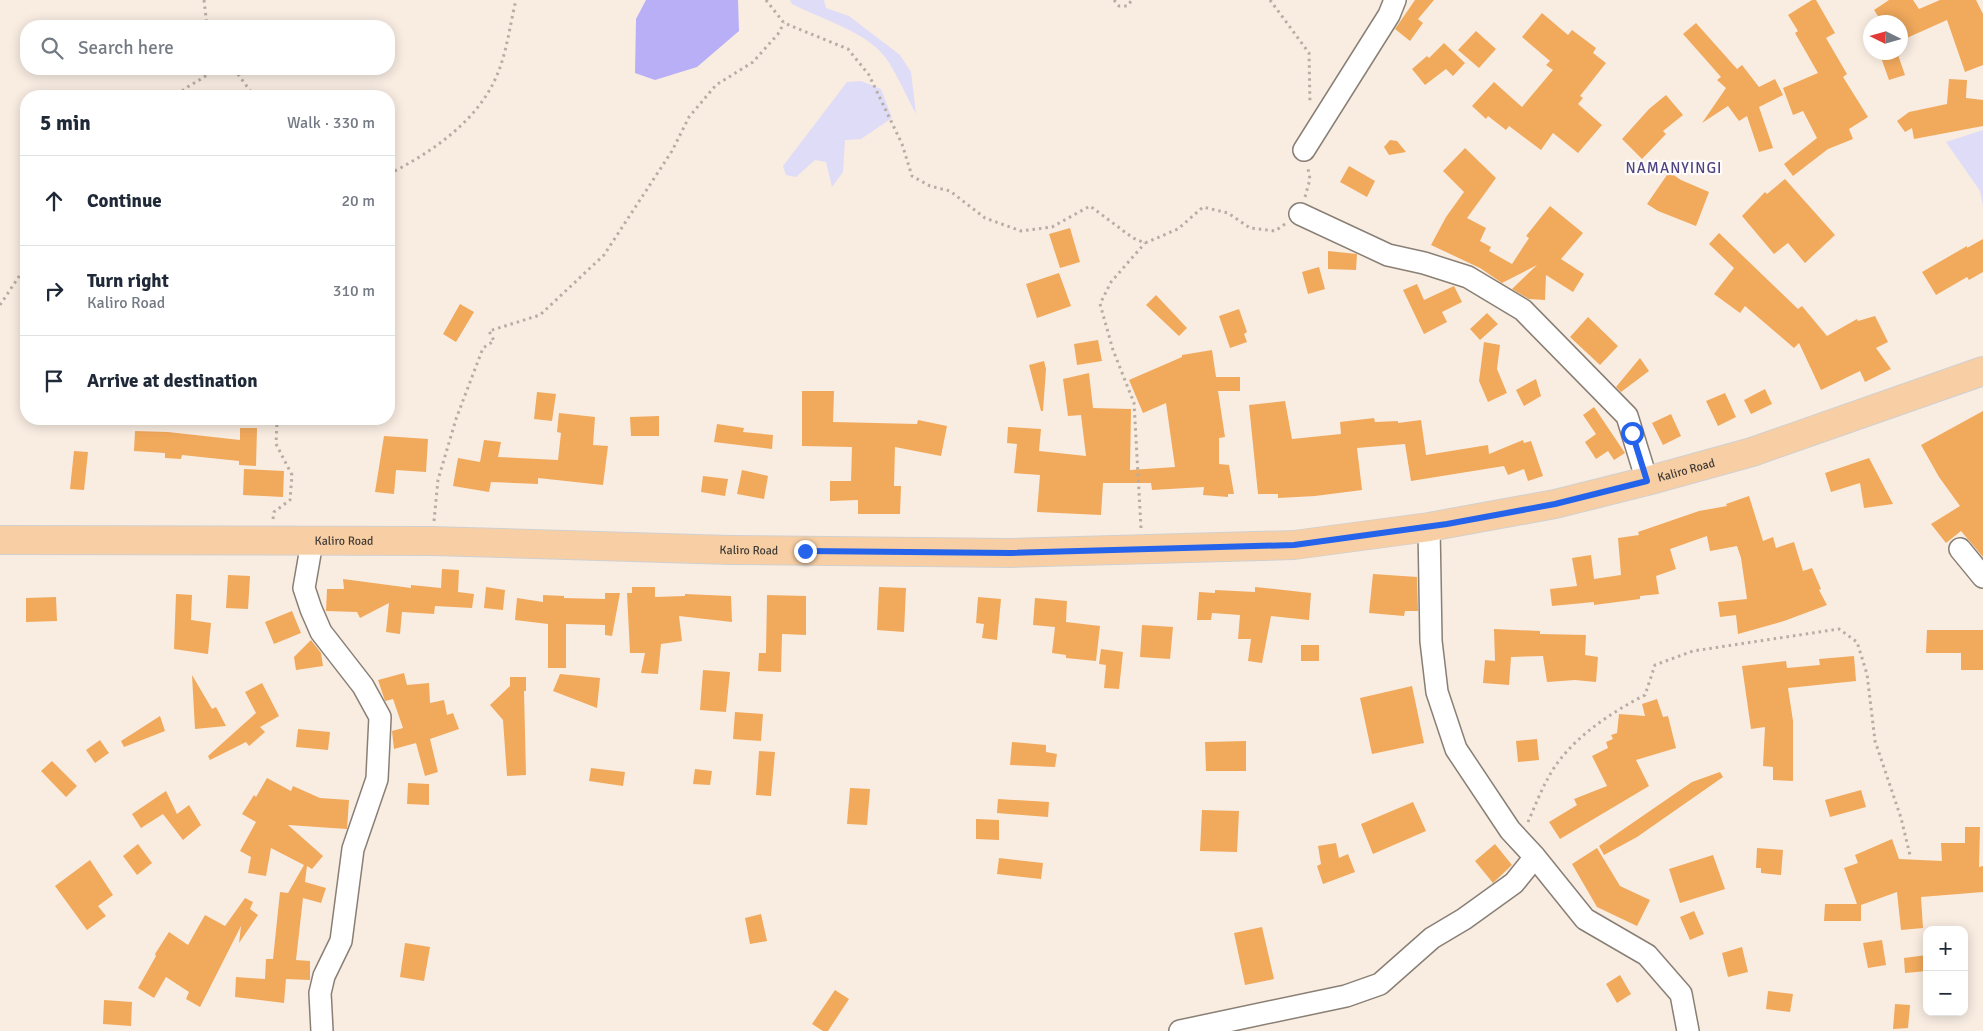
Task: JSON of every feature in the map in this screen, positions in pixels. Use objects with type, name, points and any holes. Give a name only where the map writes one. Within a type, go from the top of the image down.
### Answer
[{"type":"main road","name":"Kaliro Road","points":[[0,540],[432,541],[739,550],[1011,553],[1294,545],[1429,527],[1555,504],[1647,481],[1752,452],[1983,371]]},
{"type":"street","points":[[1304,150],[1389,14],[1395,0]]},
{"type":"street","points":[[1300,214],[1388,255],[1424,263],[1468,278],[1523,310],[1627,416],[1647,481]]},
{"type":"street","points":[[1429,527],[1431,641],[1437,692],[1456,749],[1510,830],[1535,857],[1585,919],[1647,955],[1681,994],[1688,1031]]},
{"type":"street","points":[[312,542],[304,588],[310,608],[321,632],[363,686],[380,716],[377,779],[353,849],[341,941],[324,976],[320,993],[322,1031]]},
{"type":"street","points":[[1960,549],[1983,577]]},
{"type":"street","points":[[1180,1031],[1328,1000],[1380,984],[1432,938],[1464,919],[1514,883],[1535,857]]},
{"type":"path","points":[[204,0],[206,20]]},
{"type":"path","points":[[395,171],[420,158],[476,111],[498,74],[516,0]]},
{"type":"path","points":[[766,0],[784,23],[848,48],[869,75],[902,144],[912,176],[930,186],[950,191],[985,218],[1021,230],[1052,227],[1090,206],[1133,238],[1145,243]]},
{"type":"path","points":[[1114,0],[1119,6],[1128,6],[1132,0]]},
{"type":"path","points":[[1270,0],[1309,53],[1310,112]]},
{"type":"path","points":[[432,541],[438,480],[456,419],[483,348],[494,341],[488,331],[540,315],[604,255],[672,150],[689,117],[716,85],[752,62],[778,34],[784,23]]},
{"type":"path","points":[[182,90],[204,79],[208,75]]},
{"type":"path","points":[[238,75],[250,90]]},
{"type":"path","points":[[1142,548],[1134,403],[1113,350],[1100,304],[1111,282],[1145,243],[1178,229],[1203,207],[1228,213],[1250,228],[1275,232],[1300,214],[1310,179],[1304,150]]},
{"type":"path","points":[[0,305],[20,275]]},
{"type":"path","points":[[271,542],[274,512],[290,500],[292,475],[276,444],[277,425]]},
{"type":"path","points":[[1520,841],[1547,778],[1573,744],[1624,706],[1645,695],[1655,666],[1692,650],[1839,629],[1857,642],[1860,650],[1867,674],[1875,740],[1901,818],[1910,855]]},
{"type":"shaded area","points":[[646,0],[738,0],[739,31],[697,67],[655,80],[635,73],[636,19]]},
{"type":"shaded area","points":[[790,0],[824,0],[826,8],[849,16],[900,55],[911,72],[916,114],[894,70],[876,48],[842,26],[792,4]]},
{"type":"shaded area","points":[[861,81],[881,89],[892,118],[861,139],[845,140],[843,172],[832,187],[826,162],[815,160],[796,177],[786,175],[783,166],[847,82]]},
{"type":"shaded area","points":[[1983,130],[1983,205],[1980,191],[1946,142]]},
{"type":"building","points":[[1415,0],[1434,0],[1418,19],[1423,23],[1410,41],[1395,29]]},
{"type":"building","points":[[1812,0],[1816,0],[1835,33],[1826,38],[1847,74],[1843,77],[1868,117],[1849,129],[1853,139],[1828,149],[1793,176],[1784,164],[1817,138],[1803,111],[1793,115],[1783,88],[1818,73],[1795,33],[1798,31],[1788,15]]},
{"type":"building","points":[[1889,0],[1913,0],[1919,9],[1940,0],[1976,0],[1983,14],[1983,65],[1965,72],[1947,20],[1908,37],[1908,15],[1877,15],[1874,10]]},
{"type":"building","points":[[1542,13],[1568,35],[1572,30],[1596,48],[1593,53],[1606,63],[1580,96],[1583,98],[1578,104],[1602,125],[1578,153],[1553,133],[1541,150],[1509,126],[1506,130],[1488,116],[1486,119],[1472,106],[1494,82],[1522,107],[1553,70],[1546,65],[1550,61],[1522,37]]},
{"type":"building","points":[[1696,23],[1737,69],[1742,65],[1759,87],[1775,79],[1783,95],[1759,107],[1773,148],[1759,152],[1747,116],[1739,121],[1728,106],[1702,123],[1726,88],[1717,80],[1721,77],[1683,34]]},
{"type":"building","points":[[1476,31],[1496,49],[1479,68],[1458,50]]},
{"type":"building","points":[[1444,43],[1465,63],[1453,76],[1446,69],[1425,85],[1412,69],[1427,56],[1429,58]]},
{"type":"building","points":[[1882,60],[1900,60],[1905,75],[1889,80]]},
{"type":"building","points":[[1949,79],[1967,80],[1966,98],[1983,100],[1983,126],[1914,139],[1912,128],[1905,132],[1897,121],[1909,112],[1947,104]]},
{"type":"building","points":[[1666,95],[1683,115],[1663,131],[1666,134],[1642,159],[1622,139],[1649,109]]},
{"type":"building","points":[[1390,140],[1397,141],[1406,152],[1389,155],[1384,147]]},
{"type":"building","points":[[1465,148],[1496,178],[1467,218],[1486,228],[1480,241],[1491,247],[1489,251],[1512,264],[1529,238],[1526,236],[1550,206],[1583,233],[1561,259],[1584,274],[1573,292],[1546,275],[1545,300],[1529,299],[1512,289],[1537,265],[1502,283],[1480,268],[1431,245],[1446,217],[1464,192],[1443,171]]},
{"type":"building","points":[[1349,166],[1375,181],[1367,197],[1340,182]]},
{"type":"building","points":[[1669,172],[1681,180],[1709,192],[1696,226],[1658,211],[1647,204]]},
{"type":"building","points":[[1785,179],[1835,235],[1805,263],[1788,243],[1774,254],[1742,216],[1765,192],[1767,194]]},
{"type":"building","points":[[1070,228],[1080,262],[1060,268],[1049,234]]},
{"type":"building","points":[[1719,233],[1798,309],[1802,306],[1827,336],[1857,319],[1858,321],[1875,316],[1888,342],[1876,348],[1891,369],[1865,382],[1860,371],[1821,390],[1799,343],[1794,348],[1745,306],[1740,313],[1714,294],[1734,268],[1709,244]]},
{"type":"building","points":[[1983,239],[1983,272],[1969,280],[1967,277],[1936,295],[1922,272]]},
{"type":"building","points":[[1328,251],[1357,254],[1356,270],[1328,269]]},
{"type":"building","points":[[1319,267],[1325,289],[1308,294],[1302,272]]},
{"type":"building","points":[[1059,273],[1071,306],[1037,318],[1026,284]]},
{"type":"building","points":[[1417,284],[1424,300],[1454,286],[1462,302],[1442,312],[1447,322],[1424,334],[1403,290]]},
{"type":"building","points":[[1156,295],[1187,328],[1179,336],[1146,305]]},
{"type":"building","points":[[460,304],[474,312],[456,342],[443,334]]},
{"type":"building","points":[[1239,309],[1247,332],[1244,334],[1247,342],[1230,348],[1219,316]]},
{"type":"building","points":[[1487,313],[1498,324],[1480,340],[1470,329]]},
{"type":"building","points":[[1588,317],[1618,346],[1600,365],[1570,337]]},
{"type":"building","points":[[1098,340],[1102,361],[1077,365],[1074,344]]},
{"type":"building","points":[[1484,342],[1500,345],[1497,369],[1507,393],[1488,402],[1479,381]]},
{"type":"building","points":[[1212,350],[1216,377],[1240,377],[1240,391],[1218,391],[1225,437],[1219,438],[1219,464],[1229,465],[1234,494],[1228,494],[1228,497],[1203,495],[1204,487],[1152,490],[1151,483],[1103,483],[1101,515],[1037,512],[1040,475],[1014,473],[1017,444],[1007,443],[1008,427],[1041,429],[1039,451],[1086,456],[1081,415],[1068,416],[1063,379],[1089,373],[1093,408],[1131,409],[1130,470],[1175,467],[1166,403],[1143,413],[1129,380],[1182,357],[1182,355]]},
{"type":"building","points":[[1640,358],[1649,371],[1621,392],[1616,387]]},
{"type":"building","points":[[1044,361],[1046,369],[1043,411],[1041,411],[1029,365]]},
{"type":"building","points":[[1536,379],[1541,396],[1524,406],[1516,390]]},
{"type":"building","points":[[1765,389],[1772,404],[1751,414],[1744,400]]},
{"type":"building","points":[[802,391],[834,391],[833,422],[917,424],[918,420],[947,426],[941,456],[895,447],[894,486],[901,486],[900,514],[858,514],[858,500],[830,501],[830,481],[851,481],[852,447],[802,446]]},
{"type":"building","points":[[537,392],[556,394],[552,421],[534,419]]},
{"type":"building","points":[[1725,393],[1736,417],[1718,426],[1706,401]]},
{"type":"building","points":[[1285,401],[1292,439],[1341,434],[1340,422],[1374,418],[1375,422],[1398,421],[1398,423],[1421,420],[1426,455],[1488,445],[1489,454],[1523,440],[1524,443],[1531,441],[1543,476],[1528,481],[1524,469],[1508,475],[1504,466],[1411,481],[1405,444],[1357,448],[1362,490],[1315,496],[1278,498],[1278,494],[1258,494],[1249,405]]},
{"type":"building","points":[[1594,407],[1625,453],[1614,460],[1608,451],[1596,459],[1585,442],[1596,434],[1583,415]]},
{"type":"building","points":[[1983,411],[1983,557],[1961,531],[1946,543],[1931,524],[1960,506],[1939,477],[1921,445]]},
{"type":"building","points":[[559,413],[595,417],[593,445],[608,446],[603,485],[538,478],[538,484],[491,482],[489,492],[453,486],[458,458],[480,462],[484,440],[501,442],[498,457],[558,460],[561,433],[557,432]]},
{"type":"building","points":[[1671,414],[1681,436],[1663,445],[1652,423]]},
{"type":"building","points":[[659,416],[659,436],[631,436],[630,417]]},
{"type":"building","points":[[717,424],[744,428],[743,432],[773,435],[772,449],[714,442]]},
{"type":"building","points":[[240,428],[257,428],[256,466],[239,465],[239,461],[182,455],[181,459],[165,458],[165,453],[134,451],[135,431],[168,432],[240,440]]},
{"type":"building","points":[[384,436],[428,439],[426,472],[396,470],[394,494],[375,492]]},
{"type":"building","points":[[74,451],[88,452],[84,490],[70,489]]},
{"type":"building","points":[[1869,458],[1893,504],[1864,508],[1860,483],[1831,492],[1825,473]]},
{"type":"building","points":[[244,469],[284,471],[283,497],[243,495]]},
{"type":"building","points":[[742,470],[768,476],[764,499],[737,494]]},
{"type":"building","points":[[703,476],[728,479],[725,496],[701,492]]},
{"type":"building","points":[[1749,496],[1763,541],[1773,537],[1776,548],[1794,542],[1803,571],[1812,568],[1821,589],[1819,590],[1827,605],[1784,621],[1738,634],[1736,615],[1720,617],[1718,602],[1747,599],[1741,558],[1737,546],[1710,551],[1707,536],[1670,549],[1676,569],[1656,576],[1659,594],[1640,596],[1640,599],[1594,605],[1594,602],[1552,606],[1550,589],[1577,586],[1572,558],[1591,555],[1594,579],[1621,575],[1618,538],[1639,535],[1638,532],[1699,511],[1727,506],[1726,504]]},
{"type":"building","points":[[442,569],[459,570],[458,592],[474,594],[472,608],[435,606],[434,614],[402,612],[400,634],[386,632],[389,603],[360,618],[357,612],[326,611],[327,589],[344,589],[343,579],[411,588],[411,585],[441,588]]},
{"type":"building","points":[[1373,574],[1417,577],[1418,611],[1405,611],[1404,616],[1369,613]]},
{"type":"building","points":[[228,575],[250,576],[248,609],[226,608]]},
{"type":"building","points":[[486,587],[505,590],[503,610],[484,608]]},
{"type":"building","points":[[632,587],[655,587],[655,597],[685,596],[685,594],[731,596],[732,622],[679,616],[682,641],[661,644],[658,674],[641,673],[645,653],[630,653],[627,593],[632,593]]},
{"type":"building","points":[[879,587],[906,588],[904,632],[877,630]]},
{"type":"building","points":[[1255,587],[1311,593],[1309,620],[1271,616],[1262,663],[1248,661],[1251,639],[1238,639],[1240,615],[1212,613],[1211,620],[1197,620],[1199,592],[1215,593],[1215,590],[1255,592]]},
{"type":"building","points":[[605,593],[620,593],[612,636],[605,635],[605,625],[566,624],[566,668],[548,668],[548,624],[515,620],[517,598],[543,602],[543,595],[564,596],[564,598],[605,599]]},
{"type":"building","points":[[176,594],[192,595],[191,620],[211,623],[208,654],[174,649]]},
{"type":"building","points":[[767,595],[806,596],[806,635],[782,634],[781,672],[758,671],[759,653],[766,653]]},
{"type":"building","points":[[56,597],[57,621],[26,622],[26,598]]},
{"type":"building","points":[[978,597],[1001,599],[997,640],[982,638],[984,624],[976,623]]},
{"type":"building","points":[[1035,598],[1067,601],[1066,622],[1100,626],[1096,661],[1066,658],[1066,655],[1052,653],[1055,627],[1033,625]]},
{"type":"building","points":[[292,611],[301,633],[274,644],[265,622]]},
{"type":"building","points":[[1142,625],[1173,627],[1170,659],[1140,657]]},
{"type":"building","points":[[1494,629],[1540,631],[1540,634],[1586,635],[1585,655],[1598,657],[1596,682],[1575,680],[1547,682],[1543,656],[1511,657],[1509,685],[1483,683],[1485,660],[1495,661]]},
{"type":"building","points":[[1927,630],[1983,630],[1983,670],[1961,670],[1961,653],[1926,653]]},
{"type":"building","points":[[311,640],[321,653],[323,666],[296,670],[294,657]]},
{"type":"building","points":[[1301,645],[1319,645],[1319,661],[1301,661]]},
{"type":"building","points":[[1101,649],[1123,652],[1119,689],[1104,688],[1106,665],[1099,664]]},
{"type":"building","points":[[1854,656],[1856,681],[1788,688],[1793,721],[1793,781],[1773,780],[1773,767],[1763,766],[1765,727],[1751,729],[1742,666],[1786,661],[1787,668],[1820,665],[1819,659]]},
{"type":"building","points":[[703,670],[730,672],[726,712],[700,710]]},
{"type":"building","points":[[404,673],[407,685],[429,683],[430,703],[444,700],[447,715],[453,713],[459,729],[430,739],[438,772],[425,776],[416,743],[394,749],[392,731],[403,728],[393,699],[385,701],[378,680]]},
{"type":"building","points":[[560,674],[600,678],[597,708],[553,691]]},
{"type":"building","points":[[192,675],[212,709],[216,707],[226,726],[195,729]]},
{"type":"building","points":[[510,677],[526,677],[526,691],[524,691],[526,775],[507,776],[503,720],[490,705],[510,686]]},
{"type":"building","points":[[262,683],[279,716],[260,727],[265,732],[249,746],[246,742],[210,760],[208,756],[256,713],[245,692]]},
{"type":"building","points":[[1412,686],[1424,743],[1372,754],[1360,698]]},
{"type":"building","points":[[1657,699],[1663,717],[1668,716],[1676,748],[1636,760],[1649,786],[1560,839],[1549,822],[1577,805],[1574,799],[1607,786],[1592,756],[1608,748],[1606,742],[1613,739],[1611,735],[1617,733],[1619,714],[1645,716],[1642,704]]},
{"type":"building","points":[[735,712],[763,714],[761,741],[733,739]]},
{"type":"building","points":[[160,716],[165,731],[124,747],[121,741]]},
{"type":"building","points":[[298,729],[330,732],[328,750],[296,747]]},
{"type":"building","points":[[1537,739],[1539,760],[1518,762],[1516,741]]},
{"type":"building","points":[[100,740],[109,753],[95,763],[86,750]]},
{"type":"building","points":[[1246,741],[1246,771],[1206,771],[1205,742]]},
{"type":"building","points":[[1012,742],[1046,745],[1046,752],[1057,754],[1055,767],[1010,765]]},
{"type":"building","points":[[759,751],[775,752],[771,796],[756,795]]},
{"type":"building","points":[[52,761],[77,786],[66,797],[41,771]]},
{"type":"building","points":[[591,768],[625,772],[623,786],[589,781]]},
{"type":"building","points":[[695,769],[712,771],[710,785],[693,784]]},
{"type":"building","points":[[1720,772],[1723,777],[1637,837],[1604,855],[1599,846],[1692,782]]},
{"type":"building","points":[[267,778],[291,791],[293,786],[320,798],[349,800],[347,829],[288,825],[323,856],[312,869],[307,866],[305,882],[326,888],[321,903],[303,898],[296,960],[310,961],[310,980],[286,979],[284,1003],[235,997],[236,977],[265,979],[266,959],[273,959],[280,892],[288,893],[304,865],[271,848],[266,876],[248,873],[251,857],[240,851],[256,822],[242,814],[254,795],[256,797]]},
{"type":"building","points":[[408,783],[429,784],[429,805],[407,804]]},
{"type":"building","points":[[850,788],[870,789],[867,825],[847,824]]},
{"type":"building","points":[[1861,790],[1866,807],[1830,817],[1825,800]]},
{"type":"building","points":[[166,791],[177,814],[189,805],[201,825],[183,840],[163,814],[141,828],[132,814]]},
{"type":"building","points":[[998,799],[1049,802],[1048,817],[997,813]]},
{"type":"building","points":[[1413,802],[1426,831],[1373,854],[1361,824]]},
{"type":"building","points":[[1202,810],[1239,811],[1237,852],[1200,851]]},
{"type":"building","points":[[976,819],[999,820],[999,840],[976,839]]},
{"type":"building","points":[[1965,827],[1980,827],[1979,867],[1983,866],[1983,892],[1921,897],[1923,928],[1901,930],[1897,892],[1861,905],[1861,921],[1824,921],[1825,904],[1857,904],[1844,868],[1858,863],[1855,855],[1892,839],[1899,859],[1942,861],[1941,843],[1965,843]]},
{"type":"building","points":[[1336,843],[1339,858],[1348,854],[1355,872],[1323,884],[1317,866],[1321,864],[1318,846]]},
{"type":"building","points":[[138,844],[152,863],[137,875],[123,856]]},
{"type":"building","points":[[1495,844],[1512,865],[1493,883],[1475,861]]},
{"type":"building","points":[[1597,848],[1620,886],[1650,900],[1637,926],[1597,907],[1572,864]]},
{"type":"building","points":[[1757,848],[1783,850],[1781,875],[1761,873],[1761,868],[1756,868]]},
{"type":"building","points":[[1713,855],[1725,889],[1680,903],[1669,869]]},
{"type":"building","points":[[999,858],[1043,863],[1041,879],[997,874]]},
{"type":"building","points":[[90,860],[113,895],[98,906],[106,916],[87,930],[55,886]]},
{"type":"building","points":[[245,898],[253,902],[250,909],[258,915],[239,943],[241,926],[200,1007],[186,999],[189,992],[166,977],[154,998],[138,988],[156,956],[155,954],[169,932],[188,945],[205,915],[225,926]]},
{"type":"building","points":[[1694,911],[1704,934],[1690,940],[1680,917]]},
{"type":"building","points":[[761,914],[767,941],[750,944],[745,918]]},
{"type":"building","points":[[1262,927],[1274,979],[1245,985],[1234,933]]},
{"type":"building","points":[[1882,940],[1886,965],[1868,968],[1863,943]]},
{"type":"building","points":[[405,943],[430,947],[424,981],[400,977]]},
{"type":"building","points":[[1742,947],[1748,972],[1728,977],[1722,953]]},
{"type":"building","points":[[1923,956],[1923,971],[1905,973],[1904,958]]},
{"type":"building","points":[[1620,975],[1631,994],[1617,1003],[1606,984]]},
{"type":"building","points":[[835,990],[849,999],[828,1031],[823,1031],[812,1024]]},
{"type":"building","points":[[1768,991],[1793,994],[1790,1012],[1766,1009]]},
{"type":"building","points":[[104,1000],[132,1002],[131,1026],[103,1024]]},
{"type":"building","points":[[1895,1004],[1910,1005],[1908,1028],[1893,1029]]},
{"type":"district","name":"NAMANYINGI","points":[[1674,168]]},
{"type":"route","points":[[805,551],[1011,553],[1142,548],[1237,548],[1294,545],[1429,527],[1555,504],[1647,481],[1632,433]]}]
